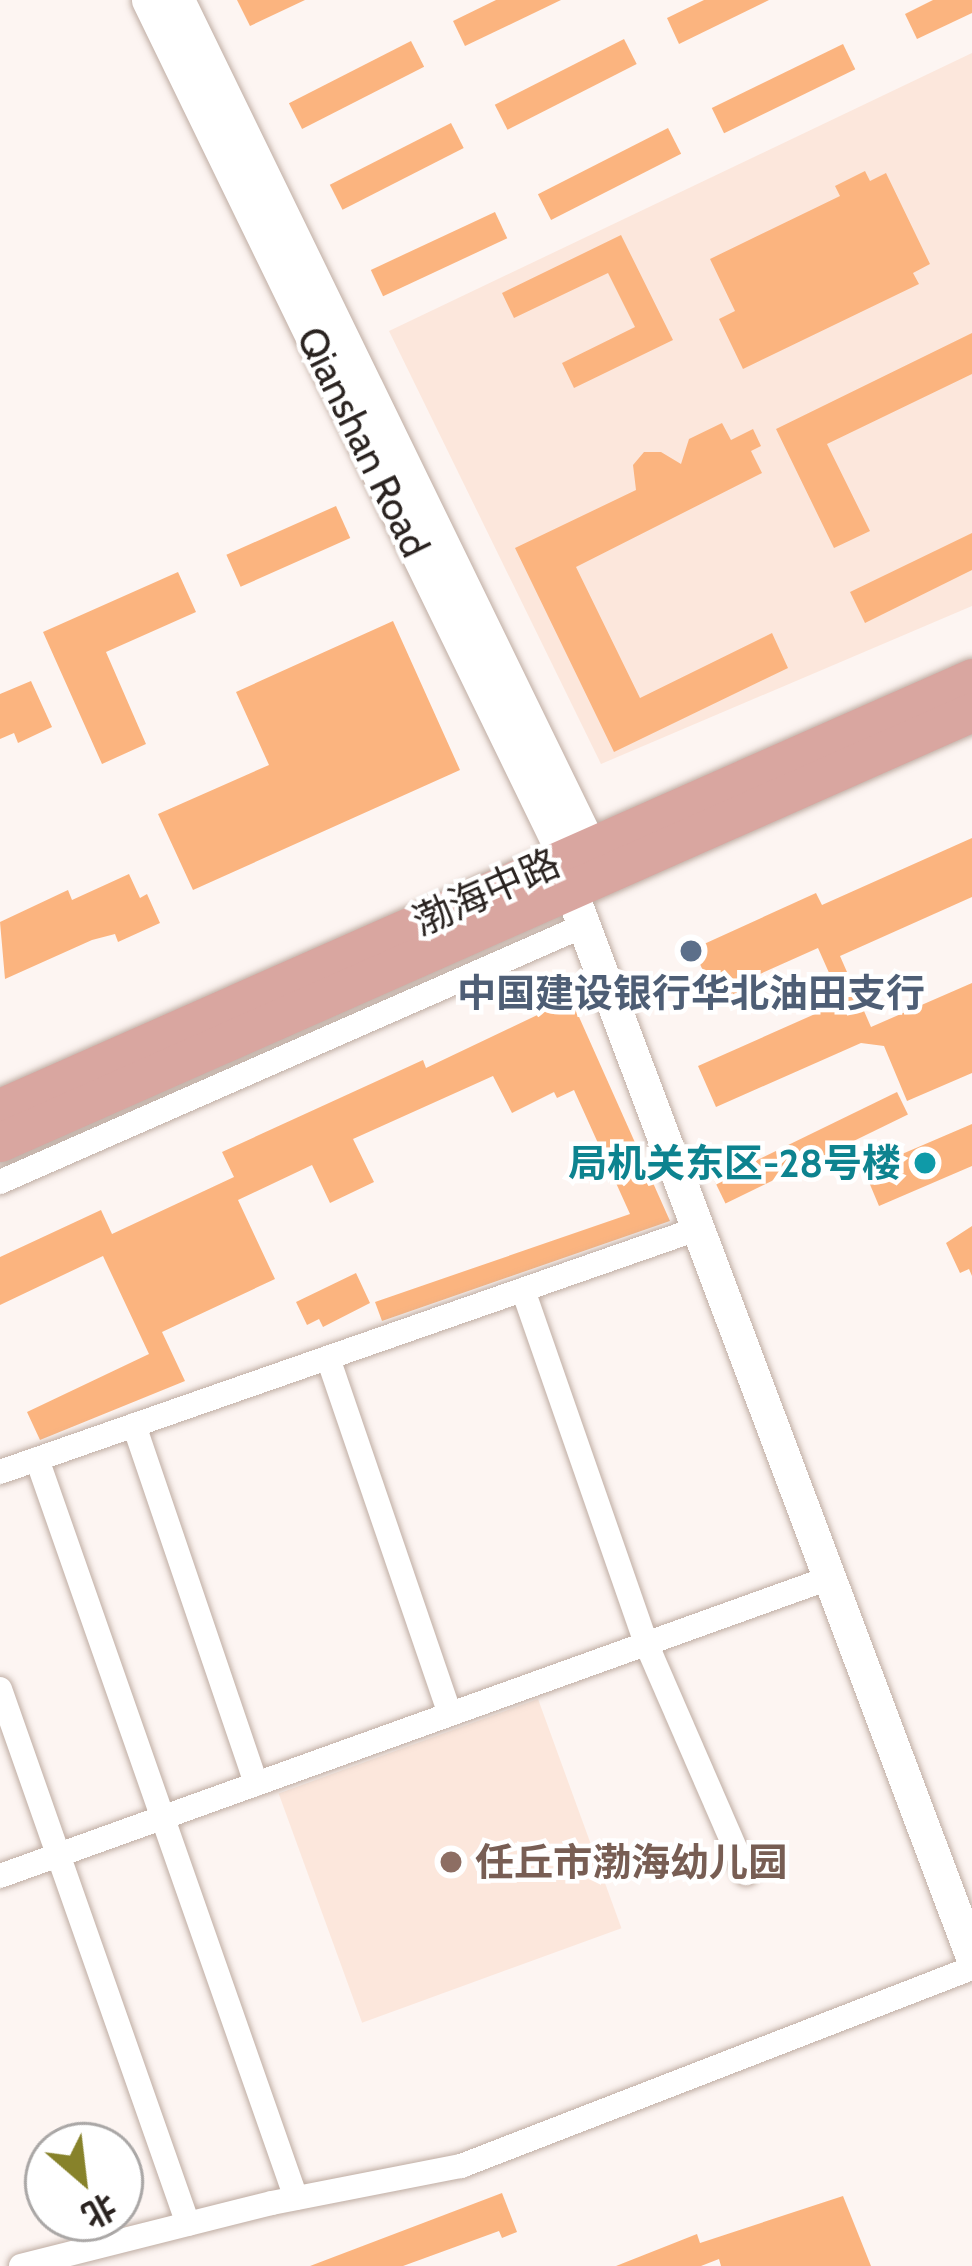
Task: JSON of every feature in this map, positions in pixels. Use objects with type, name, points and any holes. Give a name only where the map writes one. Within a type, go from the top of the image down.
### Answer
[{"type":"main road","name":"Qianshan Road","points":[[148,0],[582,879]]},
{"type":"main road","name":"Qianshan Road","points":[[178,0],[582,879]]},
{"type":"main road","name":"渤海中路","points":[[0,1108],[582,879],[972,678]]},
{"type":"main road","name":"渤海中路","points":[[0,1142],[582,879],[972,712]]},
{"type":"main road","points":[[582,879],[697,1228],[972,1957]]},
{"type":"street","points":[[0,1182],[582,879]]},
{"type":"street","points":[[0,1472],[697,1228]]},
{"type":"street","points":[[523,1289],[646,1643],[746,1873]]},
{"type":"street","points":[[328,1358],[450,1714]]},
{"type":"street","points":[[134,1425],[256,1784]]},
{"type":"street","points":[[37,1459],[296,2198]]},
{"type":"street","points":[[0,1876],[829,1578]]},
{"type":"street","points":[[0,1689],[188,2224]]},
{"type":"street","points":[[21,2266],[296,2198],[461,2166],[972,1968]]},
{"type":"shaded area","points":[[972,53],[972,606],[601,764],[389,331]]},
{"type":"shaded area","name":"任丘市渤海幼儿园","points":[[538,1699],[621,1928],[362,2023],[279,1793]]},
{"type":"building","points":[[237,0],[305,0],[250,26]]},
{"type":"building","points":[[496,0],[561,0],[465,46],[453,21]]},
{"type":"building","points":[[704,0],[769,0],[679,44],[667,18]]},
{"type":"building","points":[[933,0],[972,0],[972,13],[917,39],[905,14]]},
{"type":"building","points":[[624,39],[637,64],[508,130],[495,105]]},
{"type":"building","points":[[411,41],[424,67],[302,129],[289,103]]},
{"type":"building","points":[[843,44],[855,69],[724,133],[712,108]]},
{"type":"building","points":[[451,123],[464,148],[343,210],[330,185]]},
{"type":"building","points":[[668,128],[681,154],[551,220],[538,194]]},
{"type":"building","points":[[865,171],[870,181],[886,173],[930,264],[913,273],[919,284],[743,369],[719,319],[735,311],[710,259],[840,196],[835,186]]},
{"type":"building","points":[[495,212],[507,238],[383,296],[371,270]]},
{"type":"building","points":[[621,235],[673,340],[574,388],[562,363],[635,327],[608,273],[514,318],[502,293]]},
{"type":"building","points":[[972,333],[972,374],[827,444],[870,531],[834,548],[776,429]]},
{"type":"building","points":[[722,423],[731,440],[753,429],[761,446],[751,451],[762,473],[576,567],[640,698],[772,633],[788,668],[614,752],[515,548],[636,490],[633,465],[644,452],[661,452],[681,464],[689,439]]},
{"type":"building","points":[[336,506],[350,538],[241,587],[226,555]]},
{"type":"building","points":[[972,533],[972,570],[865,623],[850,592]]},
{"type":"building","points":[[178,572],[196,612],[106,652],[146,744],[102,764],[43,632]]},
{"type":"building","points":[[393,621],[460,770],[193,890],[158,814],[269,765],[236,692]]},
{"type":"building","points":[[31,681],[52,727],[18,743],[14,733],[0,739],[0,694]]},
{"type":"building","points":[[972,838],[972,897],[840,956],[871,1027],[972,983],[972,1073],[907,1101],[884,1046],[861,1043],[716,1107],[698,1066],[842,1002],[818,948],[742,982],[745,989],[717,1001],[693,949],[816,893],[822,905]]},
{"type":"building","points":[[129,874],[140,898],[147,894],[160,923],[118,942],[115,934],[92,940],[5,979],[0,922],[68,890],[72,900]]},
{"type":"building","points":[[571,999],[670,1221],[382,1321],[375,1302],[630,1214],[574,1090],[557,1098],[554,1092],[512,1113],[493,1076],[353,1139],[374,1182],[330,1203],[312,1165],[238,1200],[275,1279],[162,1332],[185,1381],[40,1440],[27,1412],[149,1354],[103,1256],[0,1305],[0,1257],[101,1210],[112,1234],[234,1177],[222,1152],[423,1060],[426,1068]]},
{"type":"building","points":[[897,1092],[908,1114],[726,1203],[715,1181]]},
{"type":"building","name":"局机关东区-28号楼","points":[[972,1124],[972,1166],[879,1206],[866,1175],[876,1171],[874,1166]]},
{"type":"building","points":[[972,1226],[972,1276],[969,1269],[960,1273],[946,1243]]},
{"type":"building","points":[[356,1273],[370,1303],[323,1327],[319,1319],[307,1325],[296,1302]]},
{"type":"building","points":[[502,2193],[517,2232],[502,2238],[499,2231],[403,2266],[310,2266]]},
{"type":"building","points":[[843,2196],[871,2266],[721,2266],[719,2259],[701,2266],[616,2266],[697,2234],[700,2243]]},
{"type":"place","name":"中国建设银行华北油田支行","points":[[691,951]]},
{"type":"place","name":"局机关东区-28号楼","points":[[925,1163]]},
{"type":"place","name":"任丘市渤海幼儿园","points":[[451,1862]]}]
